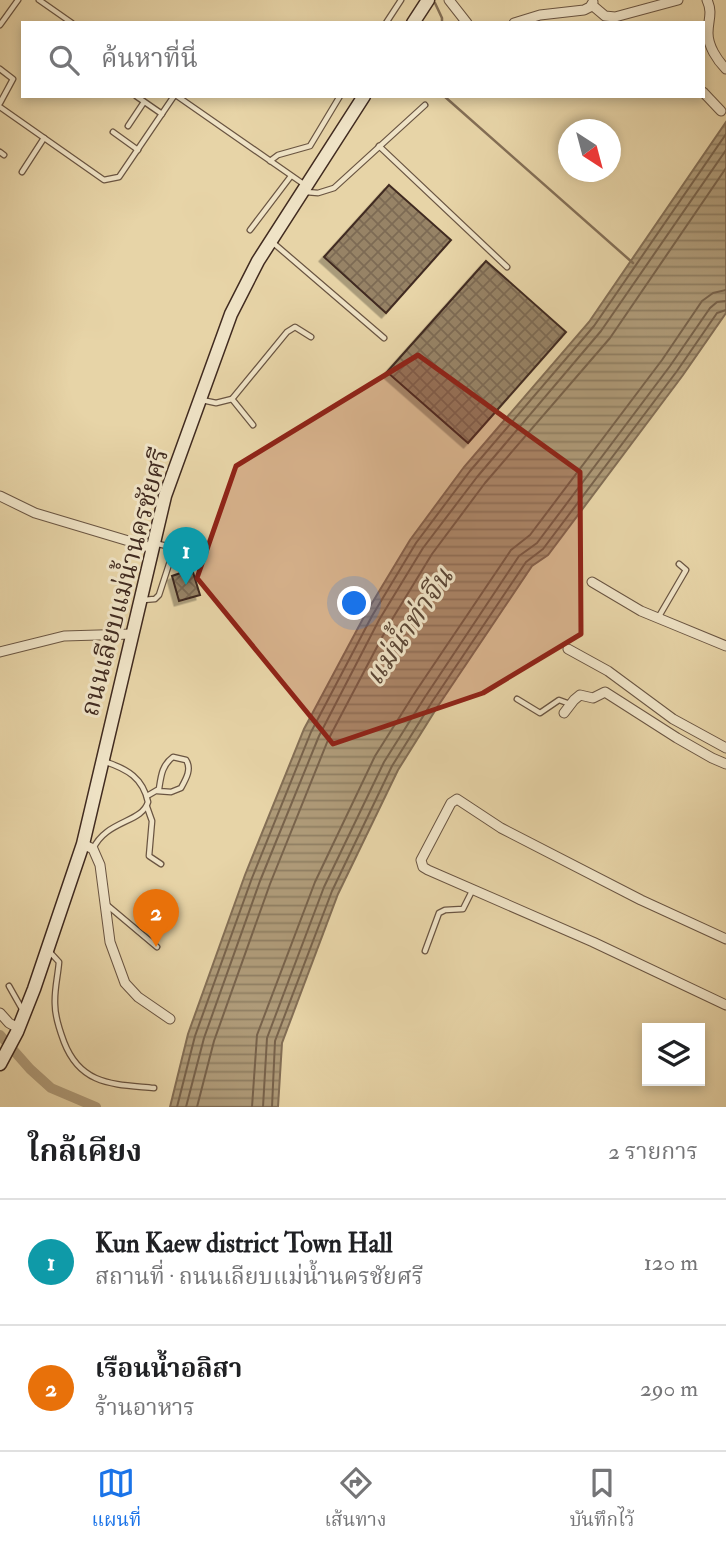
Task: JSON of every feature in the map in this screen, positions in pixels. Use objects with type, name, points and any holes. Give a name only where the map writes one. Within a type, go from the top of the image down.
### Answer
[{"type":"main road","points":[[414,21],[428,0]]},
{"type":"main road","name":"ถนนเลียบแม่น้ำนครชัยศรี","points":[[2,1060],[18,1030],[88,846],[101,761],[139,600],[165,496],[199,399],[231,314],[271,241],[363,98]]},
{"type":"street","points":[[449,0],[465,21]]},
{"type":"street","points":[[520,21],[540,15],[584,10],[593,3],[605,16],[622,16],[678,0]]},
{"type":"street","points":[[707,0],[712,12],[709,40],[718,60],[726,68]]},
{"type":"street","points":[[622,16],[628,21]]},
{"type":"street","points":[[705,94],[721,111]]},
{"type":"street","points":[[0,496],[36,513],[153,545]]},
{"type":"street","points":[[592,582],[658,619],[726,646]]},
{"type":"street","points":[[0,652],[64,636],[132,634]]},
{"type":"street","points":[[568,649],[608,671],[673,719],[726,748]]},
{"type":"street","points":[[564,713],[580,695],[590,699],[605,692],[677,738],[726,764]]},
{"type":"street","points":[[726,939],[641,900],[501,828],[457,799],[438,826],[421,860],[421,864],[428,870],[472,892],[593,942],[726,1005]]},
{"type":"street","points":[[88,846],[100,865],[110,942],[125,983],[138,997],[170,1019]]},
{"type":"street","points":[[0,1013],[18,1030]]},
{"type":"lane","points":[[39,0],[69,21]]},
{"type":"lane","points":[[387,21],[401,0]]},
{"type":"lane","points":[[0,25],[16,1]]},
{"type":"lane","points":[[0,69],[13,79],[0,105],[104,180],[119,177],[174,98]]},
{"type":"lane","points":[[139,98],[162,114]]},
{"type":"lane","points":[[179,98],[291,176],[304,189],[318,193],[334,188],[425,104]]},
{"type":"lane","points":[[270,161],[278,155],[310,146],[340,98]]},
{"type":"lane","points":[[128,126],[144,102]]},
{"type":"lane","points":[[113,132],[138,150]]},
{"type":"lane","points":[[22,172],[44,138]]},
{"type":"lane","points":[[379,146],[507,267]]},
{"type":"lane","points":[[250,230],[291,176]]},
{"type":"lane","points":[[271,241],[384,338]]},
{"type":"lane","points":[[199,399],[216,403],[232,399],[287,332],[295,327],[311,337]]},
{"type":"lane","points":[[232,399],[253,425]]},
{"type":"lane","points":[[139,600],[155,599],[159,595],[173,552],[171,547],[153,545]]},
{"type":"lane","points":[[658,619],[686,570],[679,564]]},
{"type":"lane","points":[[517,699],[540,713],[559,700],[570,704]]},
{"type":"lane","points":[[146,796],[157,791],[171,792],[181,788],[189,771],[186,760],[173,757],[168,761],[157,791]]},
{"type":"lane","points":[[101,761],[127,768],[146,796],[152,828],[149,856],[161,864]]},
{"type":"lane","points":[[88,846],[96,842],[109,828],[135,817],[147,807]]},
{"type":"lane","points":[[425,951],[439,914],[445,910],[460,910],[466,906],[472,892]]},
{"type":"lane","points":[[104,902],[157,947]]},
{"type":"lane","points":[[47,950],[59,962],[55,1008],[68,1054],[79,1067],[98,1080],[115,1085],[155,1088]]},
{"type":"lane","points":[[9,986],[24,1012]]},
{"type":"highlighted area","points":[[418,355],[580,472],[581,634],[483,693],[333,744],[197,578],[236,466]]},
{"type":"water","name":"แม่น้ำท่าจีน","points":[[726,122],[726,313],[548,555],[532,566],[398,770],[338,894],[282,1043],[278,1107],[170,1107],[188,1034],[245,875],[304,729],[366,613],[410,540],[464,467],[589,322]]},
{"type":"building","points":[[389,185],[451,240],[386,313],[324,257]]},
{"type":"building","points":[[486,261],[566,332],[468,443],[387,372]]},
{"type":"building","points":[[192,569],[200,595],[179,601],[172,576]]},
{"type":"waterway","points":[[435,3],[442,21]]},
{"type":"waterway","points":[[446,98],[633,263]]},
{"type":"waterway","points":[[0,1035],[51,1088],[96,1107]]},
{"type":"place","name":"Kun Kaew district Town Hall","points":[[186,585]]},
{"type":"place","name":"เรือนน้ำอลิสา","points":[[156,947]]}]
